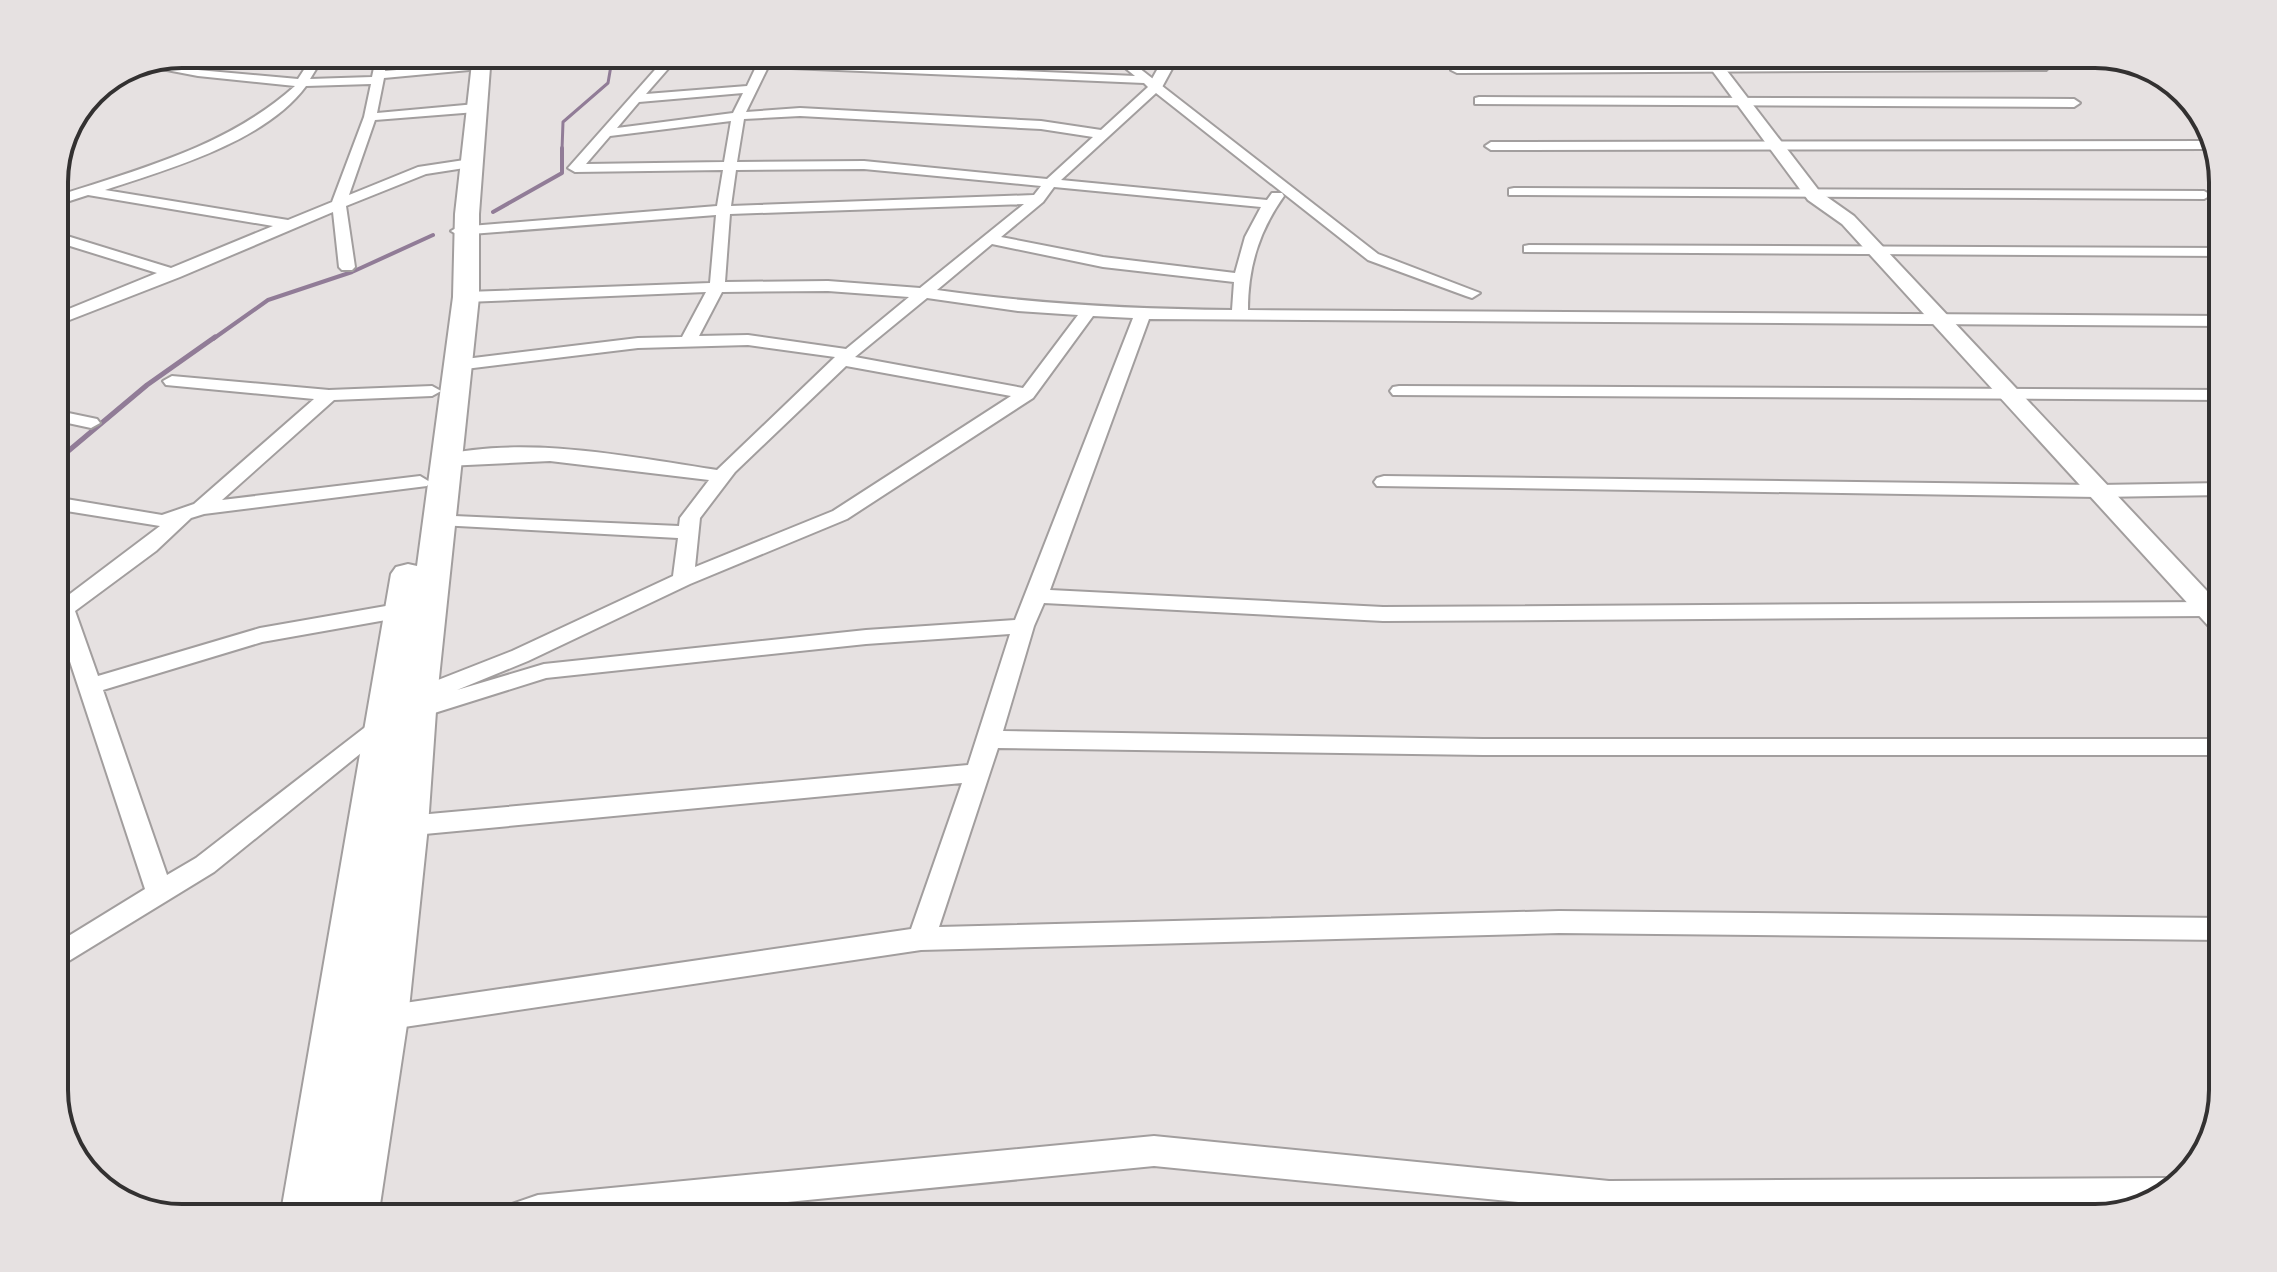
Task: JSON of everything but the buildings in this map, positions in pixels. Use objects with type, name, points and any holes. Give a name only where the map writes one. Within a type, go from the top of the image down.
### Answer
[{"type":"main road","points":[[353,1204],[384,1018],[407,826],[403,610],[433,471],[465,225],[480,68]]},
{"type":"main road","points":[[445,378],[466,297],[465,225]]},
{"type":"main road","points":[[309,1204],[363,866],[407,710],[439,519],[433,471]]},
{"type":"street","points":[[68,197],[195,153],[248,129],[302,83],[312,68]]},
{"type":"street","points":[[347,267],[339,205],[370,117],[381,68]]},
{"type":"street","points":[[175,69],[302,83],[380,77],[433,68]]},
{"type":"street","points":[[663,68],[575,168],[864,165],[1270,204]]},
{"type":"street","points":[[688,341],[717,287],[723,210],[738,116],[761,68]]},
{"type":"street","points":[[871,68],[1151,83]]},
{"type":"street","points":[[914,70],[919,68]]},
{"type":"street","points":[[1132,68],[1373,257],[1472,293]]},
{"type":"street","points":[[683,579],[690,518],[722,476],[845,357],[1038,199],[1162,68]]},
{"type":"street","points":[[1457,70],[1521,68]]},
{"type":"street","points":[[1718,68],[1814,196],[1848,220],[2209,610]]},
{"type":"street","points":[[635,99],[750,89]]},
{"type":"street","points":[[1479,101],[2074,103]]},
{"type":"street","points":[[370,117],[476,108]]},
{"type":"street","points":[[605,133],[738,116],[800,112],[1041,125],[1102,134]]},
{"type":"street","points":[[1491,146],[2203,145]]},
{"type":"street","points":[[68,240],[176,274],[287,224],[442,168],[471,163]]},
{"type":"street","points":[[1240,313],[1239,278],[1249,243],[1270,204],[1284,188]]},
{"type":"street","points":[[87,190],[287,224]]},
{"type":"street","points":[[1514,192],[1814,196],[2204,195]]},
{"type":"street","points":[[465,225],[723,210],[1038,199]]},
{"type":"street","points":[[68,321],[339,205]]},
{"type":"street","points":[[989,239],[1103,262],[1239,278]]},
{"type":"street","points":[[1529,249],[2209,252]]},
{"type":"street","points":[[466,297],[828,286],[923,293],[1018,306],[1143,314],[2209,321]]},
{"type":"street","points":[[68,950],[205,865],[407,710],[683,579],[840,515],[1027,394],[1090,309]]},
{"type":"street","points":[[921,939],[978,773],[1023,626],[1143,314]]},
{"type":"street","points":[[172,381],[329,395],[445,378],[638,343],[748,340],[1027,394]]},
{"type":"street","points":[[1399,391],[2209,395]]},
{"type":"street","points":[[68,606],[192,513],[329,395]]},
{"type":"street","points":[[68,418],[91,423]]},
{"type":"street","points":[[68,505],[163,521],[192,513],[433,471],[487,454],[575,455],[722,476]]},
{"type":"street","points":[[1384,482],[2098,491],[2209,489]]},
{"type":"street","points":[[439,519],[688,533]]},
{"type":"street","points":[[1037,596],[1383,614],[2209,617]]},
{"type":"street","points":[[90,686],[260,635],[403,610]]},
{"type":"street","points":[[407,710],[544,671],[866,637],[1023,626]]},
{"type":"street","points":[[68,633],[90,686],[160,893]]},
{"type":"street","points":[[987,739],[1483,747],[2209,747]]},
{"type":"street","points":[[363,866],[407,826],[978,773]]},
{"type":"street","points":[[384,1018],[921,939],[1559,922],[2209,929]]},
{"type":"street","points":[[610,1204],[1154,1151],[1609,1196],[2143,1193]]},
{"type":"waterway","points":[[562,150],[563,122],[608,83],[611,68]]},
{"type":"waterway","points":[[493,212],[562,173],[562,150]]},
{"type":"waterway","points":[[213,339],[268,300],[352,272],[433,235]]},
{"type":"waterway","points":[[68,451],[147,385],[215,337]]}]
